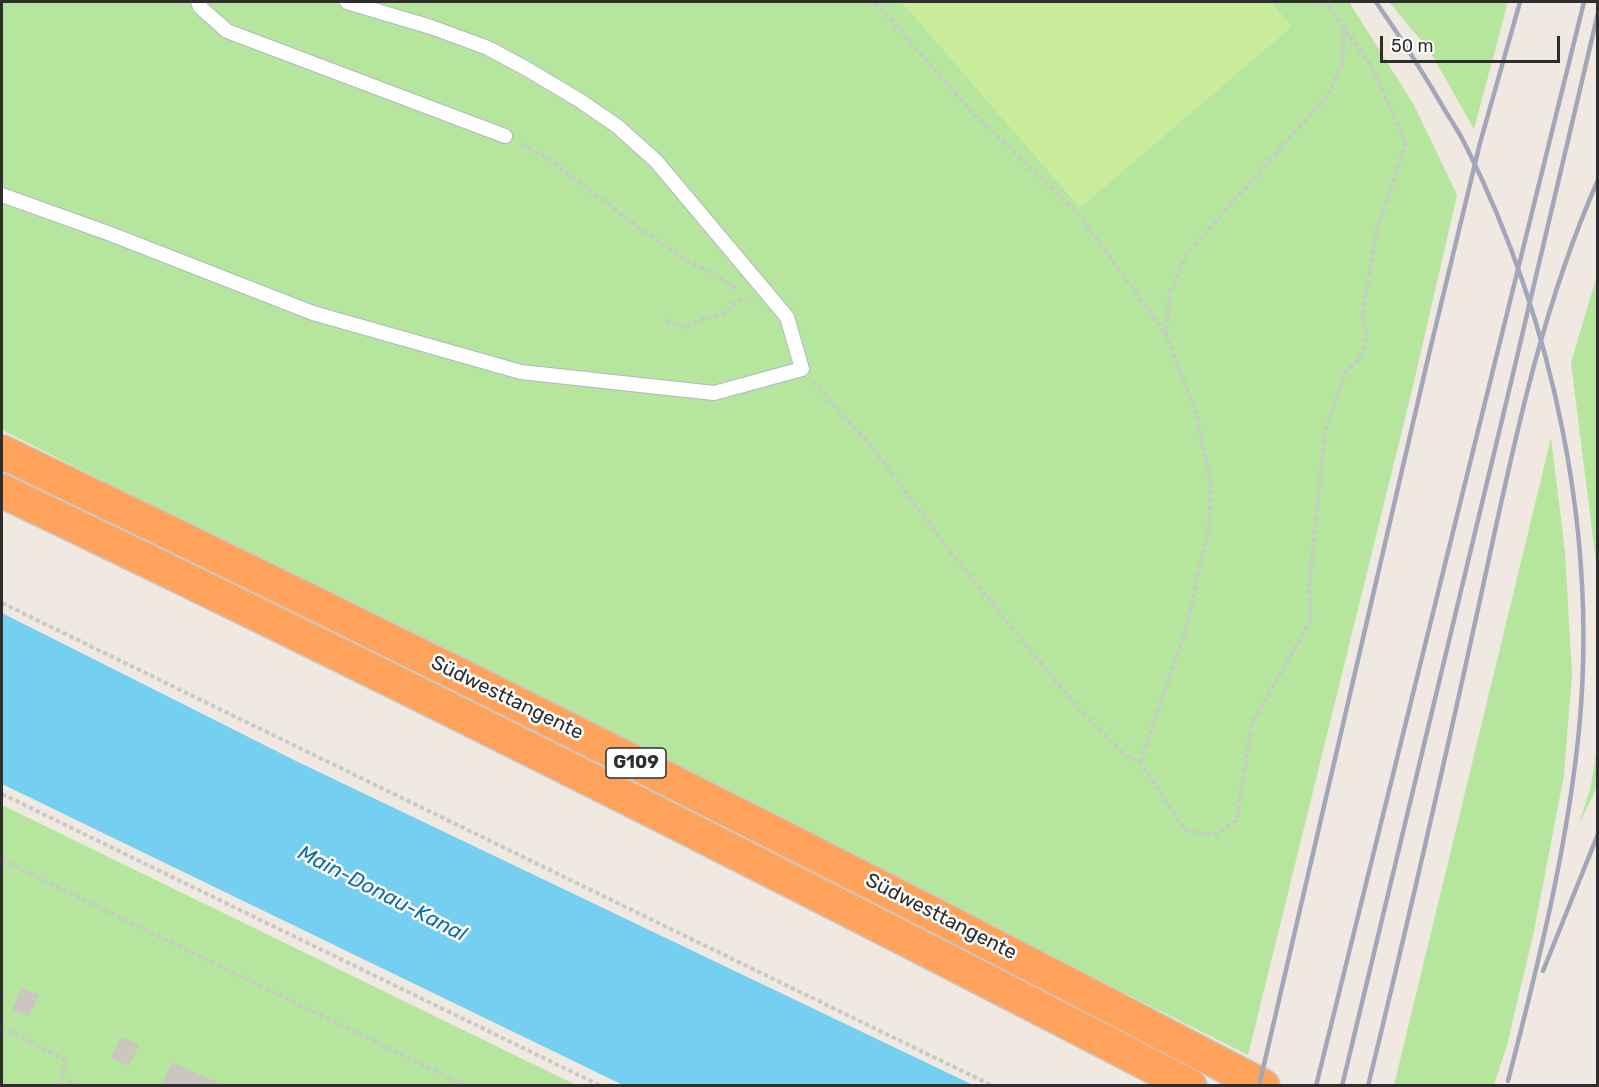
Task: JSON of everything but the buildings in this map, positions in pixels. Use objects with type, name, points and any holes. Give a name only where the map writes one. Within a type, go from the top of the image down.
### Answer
[{"type":"highway","name":"Südwesttangente","points":[[2,452],[460,675],[781,835],[1263,1086]]},
{"type":"highway","name":"Südwesttangente","points":[[2,491],[444,706],[906,938],[1190,1086]]},
{"type":"lane","points":[[198,2],[200,7],[227,31],[505,136]]},
{"type":"lane","points":[[2,195],[108,233],[313,313],[520,372],[714,393],[802,369],[787,317],[656,161],[617,126],[579,100],[488,48],[431,27],[347,2]]},
{"type":"path","points":[[875,2],[972,112],[1079,215],[1166,334],[1197,416],[1211,486],[1209,526],[1185,633],[1140,762]]},
{"type":"path","points":[[802,369],[872,447],[952,554],[1076,706],[1126,756],[1140,762],[1185,830],[1213,836],[1236,820],[1252,723],[1311,620],[1309,586],[1325,431],[1345,373],[1360,357],[1367,334],[1362,315],[1377,230],[1406,143],[1372,67],[1326,2]]},
{"type":"path","points":[[1166,334],[1170,292],[1186,255],[1328,95],[1342,65],[1345,27]]},
{"type":"path","points":[[505,136],[546,158],[642,230],[686,260],[719,277],[749,297],[732,305],[728,312],[702,319],[684,328],[666,320]]},
{"type":"path","points":[[2,603],[993,1086]]},
{"type":"path","points":[[2,794],[601,1086]]},
{"type":"path","points":[[2,860],[466,1086]]},
{"type":"path","points":[[2,1027],[67,1061],[57,1086]]},
{"type":"path","points":[[61,1077],[80,1086]]},
{"type":"green space","points":[[2,2],[902,2],[1080,207],[1291,27],[1271,2],[1349,2],[1414,105],[1457,195],[1412,390],[1248,1055],[2,430]]},
{"type":"green space","points":[[902,2],[1271,2],[1291,27],[1080,207]]},
{"type":"green space","points":[[1389,2],[1508,2],[1474,129],[1429,50]]},
{"type":"green space","points":[[1597,275],[1597,570],[1571,363]]},
{"type":"green space","points":[[1551,438],[1565,552],[1572,674],[1564,775],[1534,931],[1507,1045],[1494,1085],[1394,1085]]},
{"type":"green space","points":[[1597,746],[1597,787],[1579,824],[1591,786]]},
{"type":"green space","points":[[2,805],[576,1085],[2,1085]]},
{"type":"water","name":"Main-Donau-Kanal","points":[[2,613],[296,761],[973,1085],[623,1085],[2,784]]},
{"type":"railway","points":[[1376,2],[1459,133],[1497,214],[1523,284],[1545,357],[1563,430],[1575,505],[1582,581],[1583,656],[1574,775],[1559,863],[1508,1081]]},
{"type":"railway","points":[[1259,1086],[1429,354],[1480,143],[1520,2]]},
{"type":"railway","points":[[1316,1086],[1584,2]]},
{"type":"railway","points":[[1342,1086],[1598,13]]},
{"type":"railway","points":[[1368,1086],[1527,392],[1558,285],[1598,180]]},
{"type":"railway","points":[[1543,971],[1598,834]]}]
